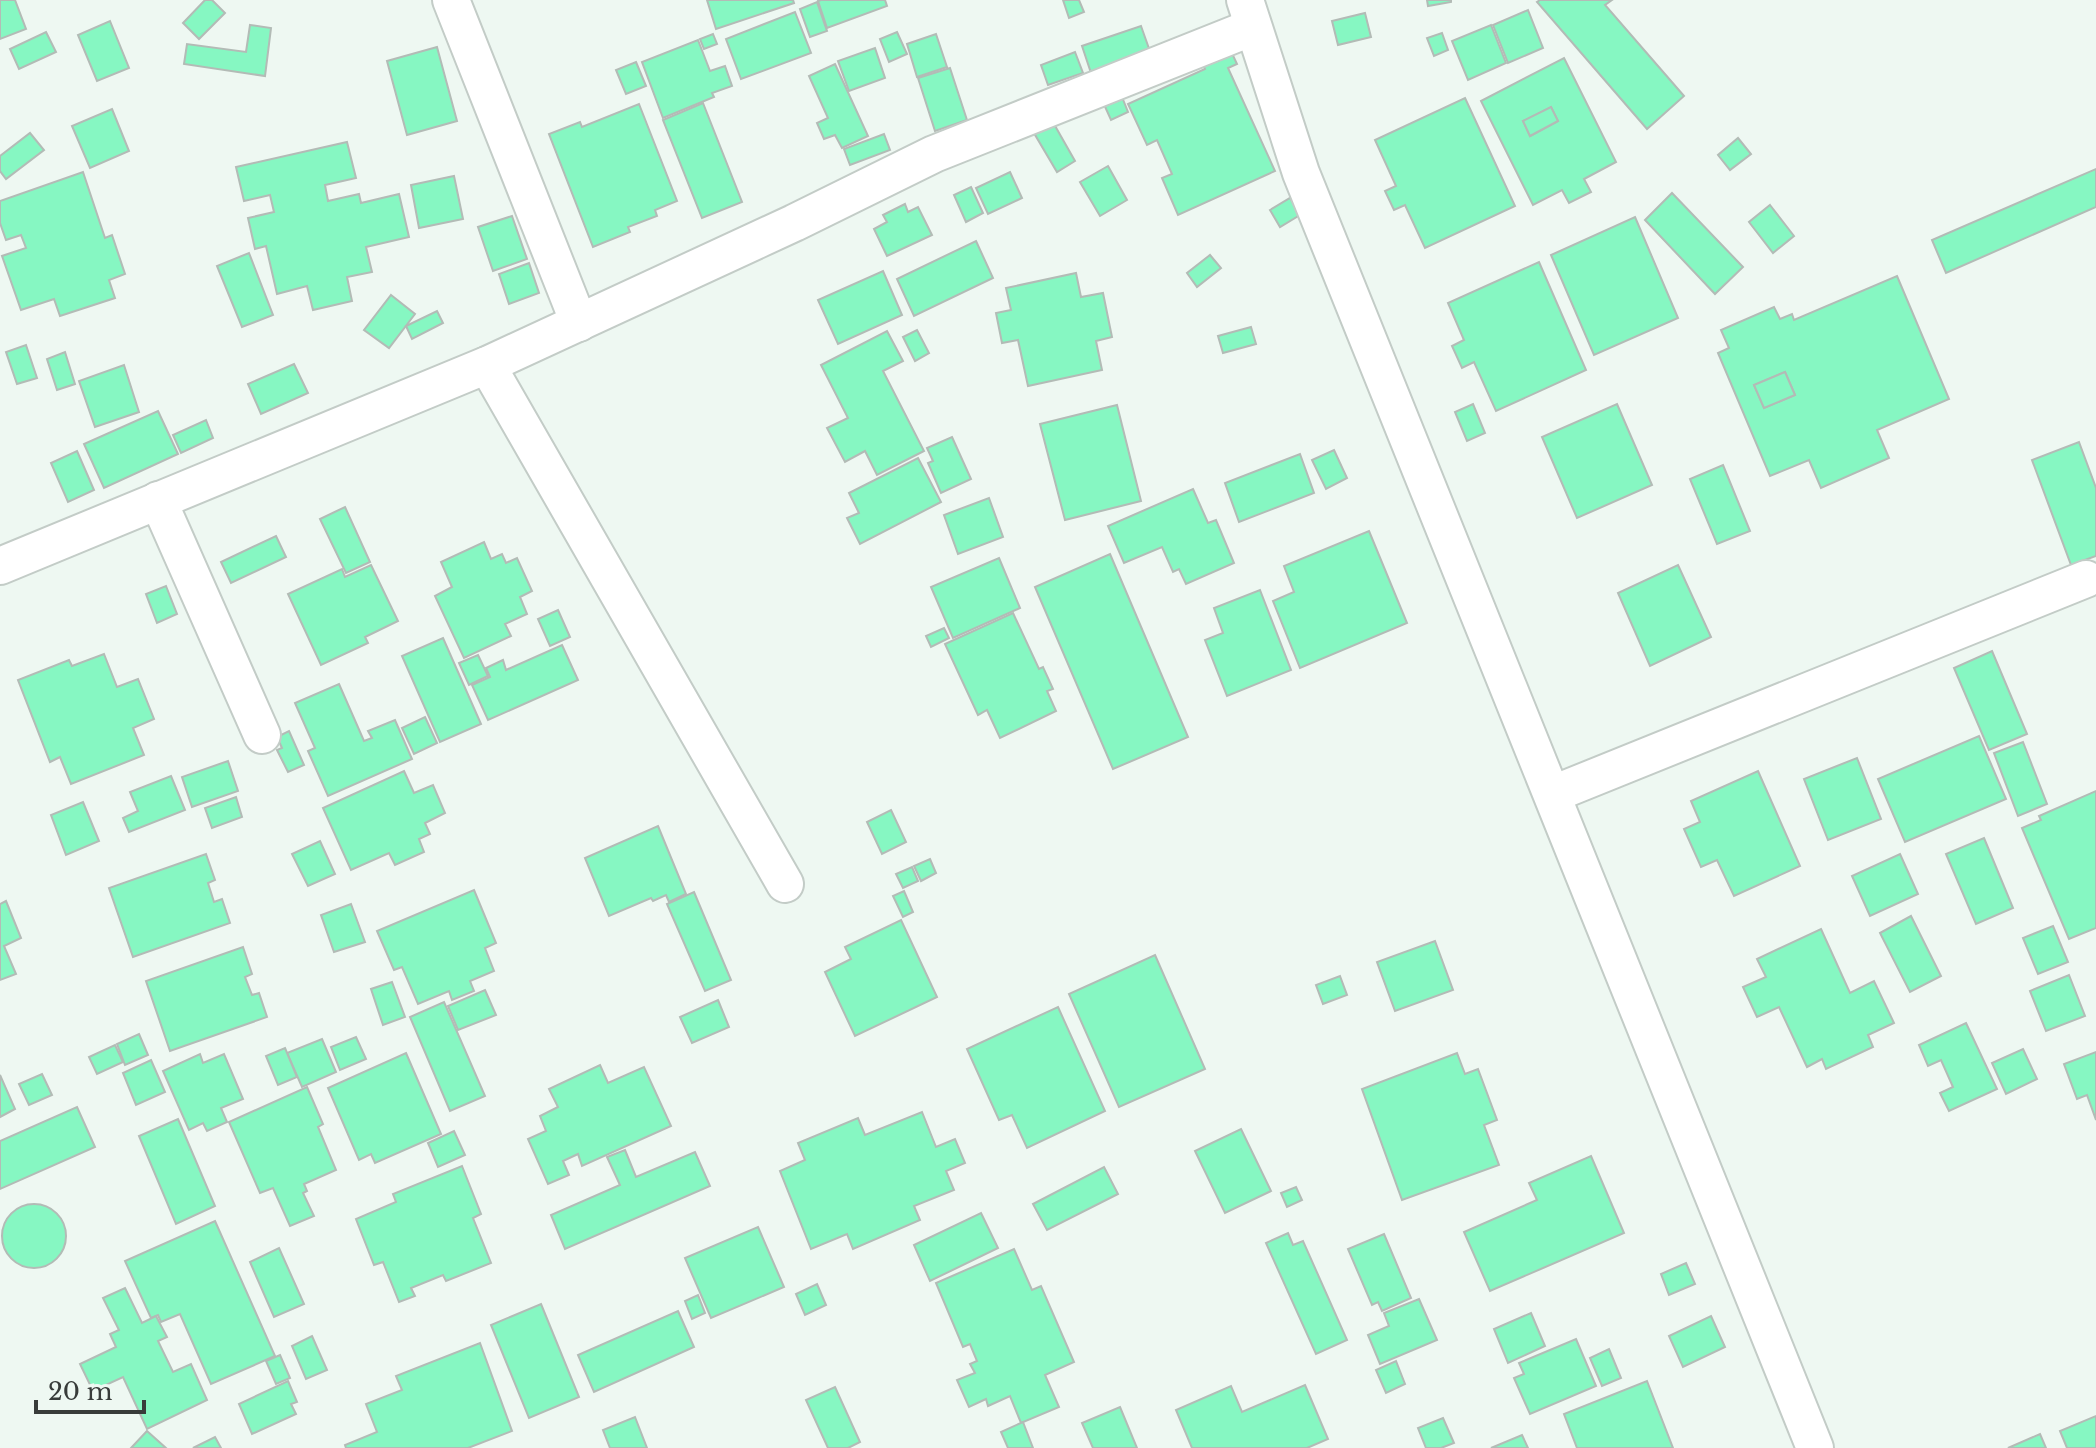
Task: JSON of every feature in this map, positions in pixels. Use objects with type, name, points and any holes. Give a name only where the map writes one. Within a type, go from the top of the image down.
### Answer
[{"type":"street","points":[[451,0],[579,323]]},
{"type":"street","points":[[0,566],[487,365],[794,223],[934,154],[1249,13],[1301,173],[1815,1448]]},
{"type":"street","points":[[487,365],[785,884]]},
{"type":"street","points":[[158,500],[262,735]]},
{"type":"street","points":[[1553,794],[2086,579]]},
{"type":"building","points":[[0,0],[15,0],[26,29],[0,39]]},
{"type":"building","points":[[205,0],[212,0],[225,13],[199,39],[183,23]]},
{"type":"building","points":[[707,0],[793,0],[794,3],[716,29]]},
{"type":"building","points":[[885,0],[887,6],[827,28],[818,1]]},
{"type":"building","points":[[1063,0],[1079,0],[1084,12],[1069,18]]},
{"type":"building","points":[[1427,0],[1451,0],[1451,2],[1428,6]]},
{"type":"building","points":[[1612,0],[1605,5],[1684,96],[1647,129],[1537,2]]},
{"type":"building","points":[[817,2],[827,31],[810,37],[800,9]]},
{"type":"building","points":[[1528,10],[1543,48],[1508,63],[1493,25]]},
{"type":"building","points":[[795,12],[811,53],[741,79],[726,39]]},
{"type":"building","points":[[1365,13],[1371,37],[1338,45],[1332,21]]},
{"type":"building","points":[[110,21],[129,68],[97,81],[78,35]]},
{"type":"building","points":[[250,25],[271,28],[265,76],[184,64],[187,44],[246,52]]},
{"type":"building","points":[[1491,25],[1506,63],[1468,80],[1452,41]]},
{"type":"building","points":[[1141,26],[1152,57],[1092,76],[1082,46]]},
{"type":"building","points":[[46,32],[56,52],[19,69],[10,49]]},
{"type":"building","points":[[897,32],[907,54],[889,62],[880,39]]},
{"type":"building","points":[[1442,33],[1448,50],[1434,56],[1427,38]]},
{"type":"building","points":[[713,34],[717,44],[704,49],[700,39]]},
{"type":"building","points":[[936,34],[947,67],[917,77],[907,44]]},
{"type":"building","points":[[698,40],[710,71],[725,66],[732,86],[712,93],[714,97],[663,118],[642,62]]},
{"type":"building","points":[[437,47],[457,121],[407,135],[387,61]]},
{"type":"building","points":[[1229,47],[1237,64],[1228,68],[1275,171],[1178,215],[1162,178],[1172,174],[1157,140],[1147,145],[1128,104],[1205,69],[1201,59]]},
{"type":"building","points":[[875,48],[885,78],[849,91],[838,61]]},
{"type":"building","points":[[1075,52],[1083,73],[1048,85],[1041,65]]},
{"type":"building","points":[[1564,58],[1616,162],[1584,179],[1591,192],[1569,203],[1562,190],[1533,205],[1481,101]],"holes":[[[1551,107],[1558,121],[1530,136],[1523,121]]]},
{"type":"building","points":[[636,62],[646,86],[626,94],[616,70]]},
{"type":"building","points":[[835,64],[868,136],[842,148],[835,135],[824,139],[817,123],[828,118],[809,76]]},
{"type":"building","points":[[950,68],[967,120],[935,131],[918,78]]},
{"type":"building","points":[[1120,92],[1128,112],[1111,120],[1102,100]]},
{"type":"building","points":[[1465,98],[1515,206],[1425,248],[1405,205],[1394,210],[1385,191],[1396,186],[1375,140]]},
{"type":"building","points":[[703,103],[742,202],[702,218],[663,120]]},
{"type":"building","points":[[639,104],[677,201],[655,210],[657,216],[628,227],[630,232],[593,247],[549,134],[580,122],[582,127]]},
{"type":"building","points":[[1551,107],[1558,121],[1530,136],[1523,121]]},
{"type":"building","points":[[112,109],[129,151],[90,168],[72,126]]},
{"type":"building","points":[[1050,117],[1075,161],[1057,172],[1031,128]]},
{"type":"building","points":[[30,133],[44,150],[6,179],[0,171],[0,156]]},
{"type":"building","points":[[884,134],[890,150],[850,165],[844,149]]},
{"type":"building","points":[[1738,138],[1751,154],[1730,170],[1718,155]]},
{"type":"building","points":[[347,142],[356,178],[325,185],[328,201],[359,194],[361,203],[399,194],[409,237],[366,247],[372,272],[347,277],[352,301],[313,310],[307,286],[277,294],[266,246],[255,249],[248,218],[274,212],[270,195],[244,201],[236,167]]},
{"type":"building","points":[[1108,166],[1127,200],[1100,216],[1080,182]]},
{"type":"building","points":[[2096,169],[2096,207],[1946,273],[1932,240]]},
{"type":"building","points":[[83,172],[105,238],[112,235],[125,274],[109,280],[115,298],[60,316],[54,299],[21,310],[2,256],[26,248],[21,235],[6,240],[0,223],[0,201]]},
{"type":"building","points":[[1010,172],[1022,198],[988,214],[976,188]]},
{"type":"building","points":[[454,176],[463,219],[419,228],[411,185]]},
{"type":"building","points":[[971,187],[983,213],[966,222],[954,195]]},
{"type":"building","points":[[1672,193],[1743,267],[1715,294],[1645,220]]},
{"type":"building","points":[[1290,198],[1300,215],[1280,227],[1270,210]]},
{"type":"building","points":[[905,204],[908,212],[918,207],[932,235],[887,256],[874,229],[887,222],[883,215]]},
{"type":"building","points":[[1770,205],[1794,236],[1773,253],[1749,222]]},
{"type":"building","points":[[512,216],[527,259],[493,271],[478,227]]},
{"type":"building","points":[[1635,217],[1678,318],[1594,355],[1551,255]]},
{"type":"building","points":[[976,241],[993,278],[914,316],[897,279]]},
{"type":"building","points":[[249,253],[273,315],[242,327],[217,266]]},
{"type":"building","points":[[1210,255],[1221,268],[1197,287],[1187,273]]},
{"type":"building","points":[[1539,262],[1586,370],[1496,411],[1474,362],[1462,368],[1452,346],[1464,340],[1448,303]]},
{"type":"building","points":[[529,263],[539,293],[509,304],[499,274]]},
{"type":"building","points":[[883,271],[902,315],[838,344],[818,300]]},
{"type":"building","points":[[1076,273],[1081,297],[1103,293],[1112,337],[1096,341],[1102,370],[1028,386],[1018,340],[1002,343],[996,313],[1011,310],[1006,288]]},
{"type":"building","points":[[1897,276],[1949,399],[1877,430],[1889,458],[1821,488],[1809,460],[1770,476],[1718,353],[1729,348],[1721,330],[1774,307],[1780,319],[1792,314],[1794,320]],"holes":[[[1785,372],[1795,395],[1764,408],[1754,385]]]},
{"type":"building","points":[[391,295],[415,314],[389,348],[364,330]]},
{"type":"building","points":[[437,311],[443,323],[412,339],[406,326]]},
{"type":"building","points":[[1251,327],[1256,344],[1223,353],[1218,336]]},
{"type":"building","points":[[917,330],[929,353],[915,361],[903,337]]},
{"type":"building","points":[[887,331],[903,361],[883,371],[924,451],[877,475],[865,451],[845,462],[827,428],[848,418],[821,365]]},
{"type":"building","points":[[26,345],[37,378],[17,384],[6,352]]},
{"type":"building","points":[[65,352],[75,384],[57,390],[47,359]]},
{"type":"building","points":[[294,364],[308,393],[261,414],[248,384]]},
{"type":"building","points":[[124,365],[139,412],[95,427],[79,381]]},
{"type":"building","points":[[1785,372],[1795,395],[1764,408],[1754,385]]},
{"type":"building","points":[[1473,404],[1485,433],[1467,441],[1455,412]]},
{"type":"building","points":[[1617,404],[1652,485],[1577,518],[1542,437]]},
{"type":"building","points":[[1117,405],[1141,501],[1065,520],[1040,424]]},
{"type":"building","points":[[158,411],[178,454],[104,488],[84,444]]},
{"type":"building","points":[[206,420],[213,438],[181,453],[173,435]]},
{"type":"building","points":[[952,437],[971,479],[941,493],[928,463],[933,461],[927,448]]},
{"type":"building","points":[[2079,442],[2096,488],[2096,556],[2071,565],[2032,460]]},
{"type":"building","points":[[1334,450],[1347,478],[1326,489],[1312,460]]},
{"type":"building","points":[[77,451],[94,490],[68,502],[51,463]]},
{"type":"building","points":[[1300,454],[1314,493],[1239,522],[1225,483]]},
{"type":"building","points":[[918,458],[941,502],[860,544],[847,518],[859,513],[849,493]]},
{"type":"building","points":[[1723,465],[1750,531],[1717,544],[1690,479]]},
{"type":"building","points":[[1193,489],[1208,523],[1216,520],[1234,563],[1186,584],[1179,569],[1173,572],[1162,547],[1124,563],[1108,526]]},
{"type":"building","points":[[989,498],[1003,537],[958,554],[944,515]]},
{"type":"building","points":[[345,507],[370,562],[346,573],[320,519]]},
{"type":"building","points":[[1369,531],[1407,623],[1300,668],[1273,601],[1294,592],[1284,566]]},
{"type":"building","points":[[276,536],[286,557],[231,583],[221,562]]},
{"type":"building","points":[[484,542],[491,559],[502,554],[506,563],[517,558],[532,591],[520,597],[527,614],[505,624],[511,636],[464,658],[435,596],[452,587],[441,562]]},
{"type":"building","points":[[1110,554],[1188,737],[1113,769],[1035,587]]},
{"type":"building","points":[[999,558],[1020,608],[953,638],[931,587]]},
{"type":"building","points":[[371,565],[398,621],[365,637],[368,643],[321,665],[288,594],[342,569],[345,577]]},
{"type":"building","points":[[1678,565],[1711,637],[1650,666],[1618,593]]},
{"type":"building","points":[[166,586],[177,614],[157,623],[146,594]]},
{"type":"building","points":[[1260,590],[1291,670],[1227,696],[1205,640],[1223,633],[1214,608]]},
{"type":"building","points":[[558,610],[570,637],[550,646],[538,619]]},
{"type":"building","points":[[1013,613],[1039,669],[1043,667],[1053,689],[1047,691],[1056,711],[1000,738],[987,710],[978,715],[945,644]]},
{"type":"building","points":[[944,628],[949,638],[931,647],[926,636]]},
{"type":"building","points":[[443,638],[481,724],[440,742],[402,656]]},
{"type":"building","points":[[562,645],[578,680],[488,720],[472,685],[490,677],[486,668],[503,660],[506,670]]},
{"type":"building","points":[[1992,651],[2027,734],[1989,750],[1954,668]]},
{"type":"building","points":[[104,654],[117,687],[138,679],[154,719],[133,728],[144,755],[71,784],[60,757],[50,762],[18,680],[69,660],[72,666]]},
{"type":"building","points":[[478,655],[488,676],[469,685],[459,663]]},
{"type":"building","points":[[339,684],[364,741],[372,738],[368,731],[395,720],[412,759],[328,796],[308,751],[315,748],[295,703]]},
{"type":"building","points":[[425,717],[437,743],[414,754],[402,728]]},
{"type":"building","points":[[289,731],[304,765],[288,772],[277,750],[282,748],[277,737]]},
{"type":"building","points":[[1979,736],[2006,799],[1905,842],[1878,779]]},
{"type":"building","points":[[2023,742],[2047,804],[2018,816],[1994,753]]},
{"type":"building","points":[[1857,758],[1881,819],[1828,840],[1804,779]]},
{"type":"building","points":[[228,761],[238,791],[192,807],[182,777]]},
{"type":"building","points":[[404,771],[414,793],[433,785],[445,813],[425,823],[430,834],[419,839],[424,852],[395,865],[389,853],[351,870],[323,808]]},
{"type":"building","points":[[1758,771],[1800,866],[1734,896],[1717,860],[1701,867],[1684,829],[1700,822],[1691,801]]},
{"type":"building","points":[[171,776],[185,810],[129,832],[123,818],[138,811],[130,792]]},
{"type":"building","points":[[2096,791],[2096,928],[2069,939],[2022,828],[2041,820],[2039,816]]},
{"type":"building","points":[[236,797],[242,817],[212,828],[205,808]]},
{"type":"building","points":[[83,802],[99,841],[66,855],[51,815]]},
{"type":"building","points":[[891,810],[906,842],[882,854],[867,822]]},
{"type":"building","points":[[658,826],[686,894],[669,902],[666,895],[653,901],[651,898],[609,916],[585,858]]},
{"type":"building","points":[[1984,838],[2013,908],[1976,924],[1946,854]]},
{"type":"building","points":[[320,841],[335,874],[308,886],[292,854]]},
{"type":"building","points":[[206,854],[215,880],[208,883],[214,902],[222,899],[230,923],[133,957],[109,888]]},
{"type":"building","points":[[1900,854],[1918,894],[1870,916],[1852,876]]},
{"type":"building","points":[[930,859],[936,873],[921,881],[914,866]]},
{"type":"building","points":[[912,867],[918,881],[903,888],[896,874]]},
{"type":"building","points":[[474,890],[496,943],[485,948],[494,971],[470,981],[474,991],[452,1000],[449,991],[418,1004],[402,967],[394,970],[377,931]]},
{"type":"building","points":[[904,891],[913,912],[903,917],[893,896]]},
{"type":"building","points":[[694,892],[731,980],[705,991],[667,904]]},
{"type":"building","points":[[6,901],[21,938],[4,946],[16,974],[0,980],[0,904]]},
{"type":"building","points":[[351,904],[365,942],[334,952],[321,915]]},
{"type":"building","points":[[1911,916],[1941,976],[1910,992],[1880,933]]},
{"type":"building","points":[[901,920],[937,997],[855,1036],[825,972],[851,959],[845,947]]},
{"type":"building","points":[[2053,926],[2068,962],[2038,974],[2023,938]]},
{"type":"building","points":[[1821,929],[1850,993],[1874,981],[1894,1023],[1868,1035],[1873,1047],[1826,1069],[1822,1059],[1807,1067],[1779,1007],[1757,1017],[1743,987],[1766,977],[1757,959]]},
{"type":"building","points":[[1435,941],[1453,990],[1395,1011],[1377,962]]},
{"type":"building","points":[[243,947],[252,974],[245,977],[252,995],[259,993],[267,1017],[170,1051],[146,981]]},
{"type":"building","points":[[1155,955],[1205,1069],[1119,1107],[1069,994]]},
{"type":"building","points":[[2069,975],[2085,1016],[2046,1031],[2030,991]]},
{"type":"building","points":[[1340,976],[1347,995],[1323,1004],[1316,985]]},
{"type":"building","points":[[392,982],[405,1017],[383,1025],[371,989]]},
{"type":"building","points":[[485,990],[496,1015],[458,1030],[448,1006]]},
{"type":"building","points":[[718,1000],[729,1027],[692,1043],[680,1017]]},
{"type":"building","points":[[444,1002],[485,1096],[450,1111],[410,1017]]},
{"type":"building","points":[[1058,1007],[1105,1111],[1027,1148],[1012,1115],[999,1120],[967,1049]]},
{"type":"building","points":[[1966,1023],[1997,1089],[1949,1111],[1940,1093],[1953,1087],[1941,1060],[1928,1066],[1919,1045]]},
{"type":"building","points":[[139,1034],[148,1055],[125,1065],[117,1044]]},
{"type":"building","points":[[356,1037],[366,1059],[340,1070],[331,1047]]},
{"type":"building","points":[[322,1039],[336,1072],[302,1087],[287,1053]]},
{"type":"building","points":[[115,1045],[123,1062],[97,1074],[89,1057]]},
{"type":"building","points":[[285,1048],[297,1077],[278,1085],[266,1056]]},
{"type":"building","points":[[2023,1049],[2037,1079],[2006,1094],[1992,1063]]},
{"type":"building","points":[[2096,1052],[2096,1120],[2087,1095],[2077,1099],[2064,1064]]},
{"type":"building","points":[[406,1053],[441,1134],[375,1163],[371,1154],[359,1160],[328,1088]]},
{"type":"building","points":[[1457,1053],[1465,1074],[1478,1069],[1497,1120],[1484,1125],[1499,1165],[1402,1200],[1362,1089]]},
{"type":"building","points":[[200,1054],[203,1063],[224,1054],[243,1099],[221,1108],[227,1122],[207,1131],[203,1123],[189,1130],[163,1071]]},
{"type":"building","points":[[151,1060],[165,1092],[136,1105],[123,1073]]},
{"type":"building","points":[[600,1065],[608,1083],[644,1067],[671,1126],[582,1166],[578,1154],[563,1161],[569,1175],[548,1184],[528,1139],[546,1131],[540,1116],[558,1107],[549,1089]]},
{"type":"building","points":[[42,1074],[52,1095],[29,1105],[19,1084]]},
{"type":"building","points":[[0,1075],[15,1109],[0,1117]]},
{"type":"building","points":[[307,1087],[323,1124],[318,1127],[336,1170],[304,1184],[307,1191],[303,1193],[314,1216],[290,1226],[273,1188],[260,1193],[229,1122]]},
{"type":"building","points":[[77,1107],[95,1147],[0,1189],[0,1141]]},
{"type":"building","points":[[922,1112],[936,1147],[955,1139],[965,1163],[946,1171],[954,1190],[914,1206],[920,1220],[853,1249],[847,1234],[811,1249],[780,1171],[805,1160],[798,1143],[858,1118],[865,1135]]},
{"type":"building","points":[[178,1119],[215,1206],[176,1224],[139,1136]]},
{"type":"building","points":[[1241,1129],[1271,1191],[1225,1213],[1195,1151]]},
{"type":"building","points":[[454,1131],[465,1155],[438,1167],[428,1143]]},
{"type":"building","points":[[625,1150],[636,1177],[695,1152],[710,1186],[565,1249],[551,1215],[620,1185],[607,1157]]},
{"type":"building","points":[[1591,1156],[1624,1233],[1490,1291],[1464,1232],[1537,1200],[1529,1183]]},
{"type":"building","points":[[462,1166],[481,1214],[473,1218],[491,1263],[446,1281],[443,1275],[411,1288],[415,1296],[399,1302],[383,1262],[374,1265],[356,1219],[396,1202],[393,1194]]},
{"type":"building","points":[[1104,1167],[1118,1194],[1047,1230],[1033,1204]]},
{"type":"building","points":[[1296,1187],[1302,1200],[1287,1207],[1281,1193]]},
{"type":"building","points":[[34,1204],[52,1210],[60,1218],[66,1236],[60,1254],[52,1262],[34,1268],[16,1262],[8,1254],[2,1236],[8,1218],[16,1210]]},
{"type":"building","points":[[981,1213],[998,1248],[930,1281],[914,1245]]},
{"type":"building","points":[[215,1221],[275,1356],[211,1384],[180,1314],[161,1322],[158,1315],[151,1318],[125,1261]]},
{"type":"building","points":[[758,1227],[784,1287],[711,1318],[685,1258]]},
{"type":"building","points":[[1288,1233],[1293,1245],[1303,1241],[1347,1340],[1316,1354],[1266,1243]]},
{"type":"building","points":[[1384,1234],[1411,1298],[1382,1311],[1378,1302],[1372,1305],[1348,1249]]},
{"type":"building","points":[[279,1248],[304,1304],[274,1317],[250,1262]]},
{"type":"building","points":[[1014,1249],[1032,1290],[1041,1286],[1074,1362],[1045,1375],[1059,1407],[1021,1423],[1010,1396],[988,1406],[986,1399],[969,1407],[957,1380],[975,1373],[970,1364],[977,1361],[970,1344],[963,1347],[936,1283]]},
{"type":"building","points":[[1686,1263],[1695,1284],[1669,1295],[1661,1274]]},
{"type":"building","points":[[817,1284],[826,1305],[805,1315],[796,1294]]},
{"type":"building","points":[[125,1288],[142,1323],[156,1316],[167,1337],[158,1341],[173,1372],[191,1364],[207,1400],[147,1429],[123,1377],[93,1391],[80,1364],[116,1347],[110,1334],[119,1330],[103,1298]]},
{"type":"building","points":[[698,1295],[705,1313],[692,1319],[685,1301]]},
{"type":"building","points":[[1419,1299],[1437,1340],[1380,1364],[1368,1335],[1389,1326],[1384,1313]]},
{"type":"building","points":[[541,1304],[579,1397],[529,1418],[491,1325]]},
{"type":"building","points":[[678,1311],[694,1347],[594,1392],[578,1355]]},
{"type":"building","points":[[1531,1313],[1545,1346],[1508,1363],[1494,1329]]},
{"type":"building","points":[[1711,1316],[1725,1347],[1683,1367],[1669,1336]]},
{"type":"building","points":[[312,1336],[327,1370],[306,1379],[292,1346]]},
{"type":"building","points":[[1576,1339],[1596,1386],[1530,1414],[1514,1378],[1524,1374],[1519,1363]]},
{"type":"building","points":[[480,1343],[512,1431],[468,1448],[346,1448],[345,1445],[377,1432],[366,1404],[402,1390],[396,1376]]},
{"type":"building","points":[[1609,1349],[1621,1378],[1602,1386],[1590,1358]]},
{"type":"building","points":[[280,1355],[290,1378],[276,1384],[266,1361]]},
{"type":"building","points":[[1396,1361],[1405,1384],[1386,1393],[1376,1370]]},
{"type":"building","points":[[288,1381],[297,1402],[291,1404],[296,1414],[252,1434],[239,1404]]},
{"type":"building","points":[[1647,1381],[1673,1448],[1577,1448],[1564,1414]]},
{"type":"building","points":[[1305,1385],[1328,1439],[1307,1448],[1192,1448],[1176,1410],[1231,1386],[1242,1412]]},
{"type":"building","points":[[835,1387],[860,1442],[848,1448],[828,1448],[806,1400]]},
{"type":"building","points":[[1120,1407],[1137,1448],[1093,1448],[1082,1423]]},
{"type":"building","points":[[2096,1416],[2096,1448],[2067,1448],[2060,1431]]},
{"type":"building","points":[[635,1417],[647,1448],[610,1448],[603,1430]]},
{"type":"building","points":[[1443,1418],[1454,1443],[1441,1448],[1426,1448],[1418,1428]]},
{"type":"building","points":[[1023,1422],[1033,1448],[1008,1448],[1001,1432]]},
{"type":"building","points":[[147,1431],[166,1448],[131,1448]]},
{"type":"building","points":[[2040,1434],[2046,1448],[2008,1448]]},
{"type":"building","points":[[1522,1435],[1528,1448],[1491,1448]]},
{"type":"building","points":[[215,1437],[221,1448],[193,1448]]}]
